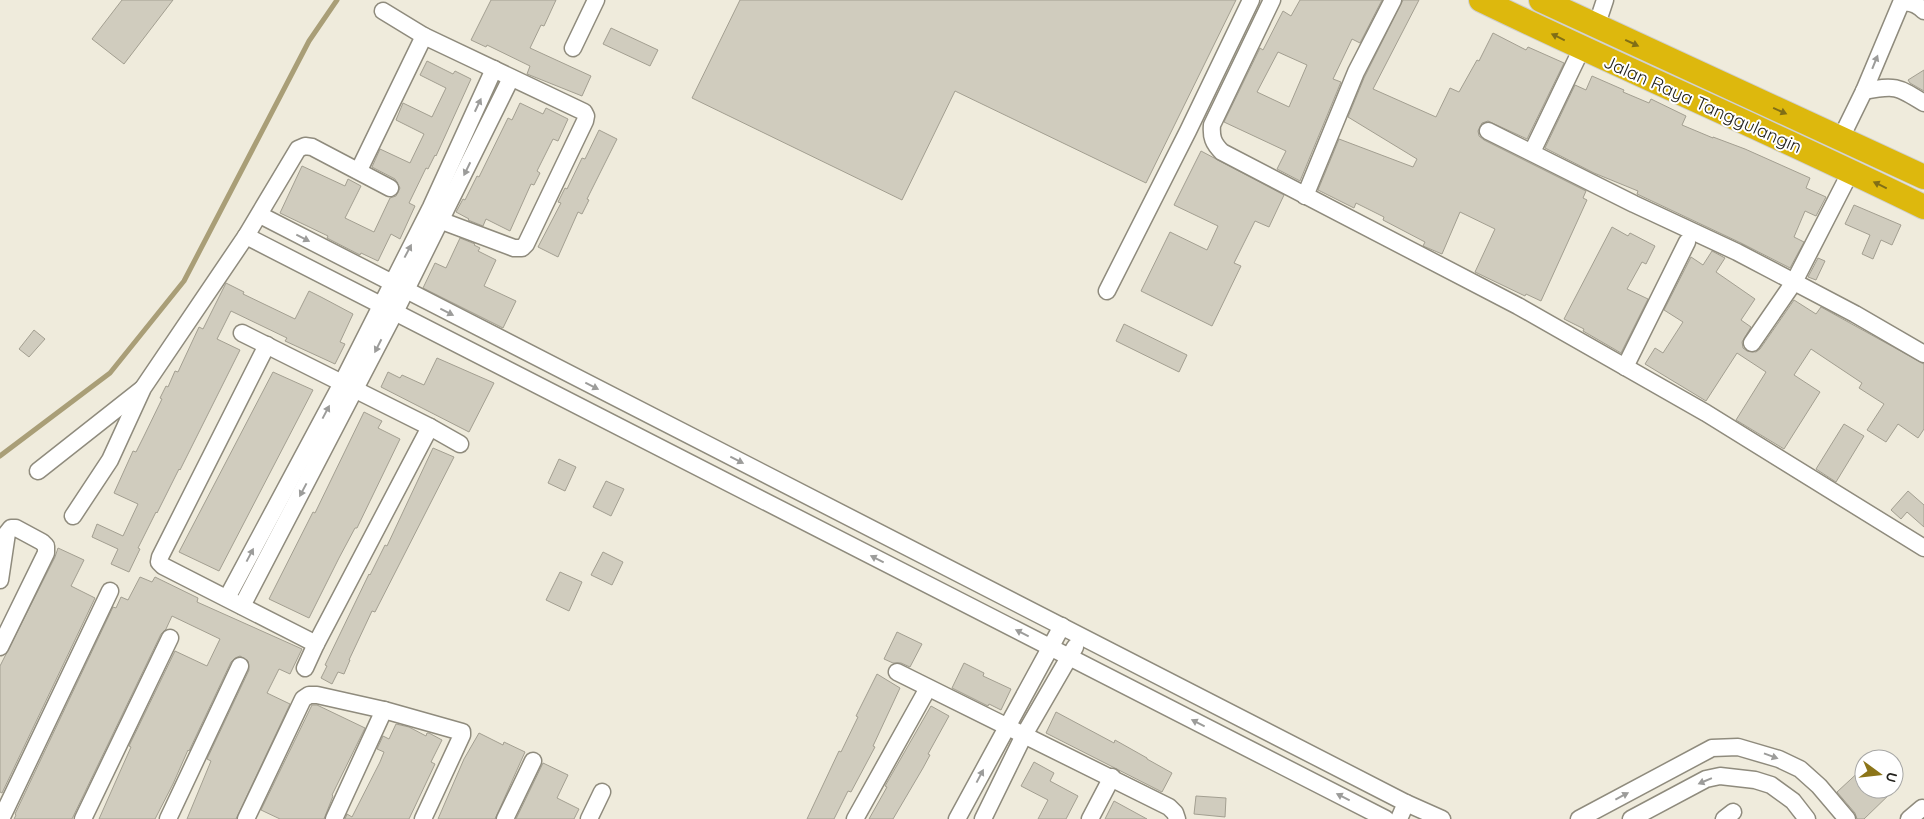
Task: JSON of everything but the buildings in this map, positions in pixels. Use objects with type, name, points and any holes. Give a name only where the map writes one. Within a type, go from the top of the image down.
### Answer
[{"type":"highway","name":"Jalan Raya Tanggulangin","points":[[1481,0],[1851,171],[1924,207]]},
{"type":"highway","name":"Jalan Raya Tanggulangin","points":[[1541,0],[1924,177]]},
{"type":"street","points":[[573,48],[596,0]]},
{"type":"street","points":[[1107,291],[1252,0]]},
{"type":"street","points":[[1272,0],[1212,125],[1214,143],[1222,152],[1518,306],[1706,413],[1924,548]]},
{"type":"street","points":[[1305,196],[1356,72],[1392,0]]},
{"type":"street","points":[[1596,27],[1605,0]]},
{"type":"street","points":[[1841,138],[1864,91],[1897,9],[1901,3],[1908,1],[1924,11]]},
{"type":"street","points":[[383,12],[424,36],[584,112],[586,116],[526,244],[518,249],[514,248],[442,221]]},
{"type":"street","points":[[359,170],[424,36]]},
{"type":"street","points":[[1532,152],[1582,48]]},
{"type":"street","points":[[388,309],[391,283],[431,207],[494,69]]},
{"type":"street","points":[[234,602],[388,309],[406,291],[511,78]]},
{"type":"street","points":[[1864,91],[1888,86],[1902,89],[1924,103]]},
{"type":"street","points":[[1488,131],[1634,204],[1737,252],[1855,314],[1924,354]]},
{"type":"street","points":[[74,516],[110,460],[143,388],[260,215],[298,149],[305,146],[312,147],[359,170],[390,188]]},
{"type":"street","points":[[1752,343],[1794,282],[1851,171]]},
{"type":"street","points":[[260,215],[1082,637],[1442,819]]},
{"type":"street","points":[[246,236],[1386,819]]},
{"type":"street","points":[[1625,367],[1687,242]]},
{"type":"street","points":[[242,333],[460,444]]},
{"type":"street","points":[[267,345],[159,562],[163,566],[316,644]]},
{"type":"street","points":[[38,471],[143,388]]},
{"type":"street","points":[[305,668],[430,428]]},
{"type":"street","points":[[690,463],[701,442]]},
{"type":"street","points":[[0,580],[7,533],[11,528],[16,528],[46,546],[46,553],[0,647]]},
{"type":"street","points":[[1,819],[110,591]]},
{"type":"street","points":[[957,819],[1062,626]]},
{"type":"street","points":[[983,819],[1024,735],[1069,656],[1082,637]]},
{"type":"street","points":[[83,819],[170,638]]},
{"type":"street","points":[[168,819],[240,666]]},
{"type":"street","points":[[897,672],[1006,728],[1112,777],[1169,807],[1175,813],[1177,819]]},
{"type":"street","points":[[854,819],[928,688]]},
{"type":"street","points":[[246,819],[303,698],[310,695],[318,695],[384,710],[462,732],[423,819]]},
{"type":"street","points":[[334,819],[384,710]]},
{"type":"street","points":[[1579,819],[1712,748],[1738,747],[1779,759],[1800,770],[1819,786],[1847,819]]},
{"type":"street","points":[[505,819],[533,761]]},
{"type":"street","points":[[1663,774],[1675,796]]},
{"type":"street","points":[[1631,819],[1706,780],[1720,776],[1771,784],[1793,801],[1808,819],[1830,800]]},
{"type":"street","points":[[1090,819],[1112,777]]},
{"type":"street","points":[[589,819],[602,792]]},
{"type":"street","points":[[1399,819],[1406,802]]},
{"type":"street","points":[[1909,819],[1922,808]]},
{"type":"waterway","points":[[0,456],[110,373],[184,281],[309,41],[337,0]]}]
